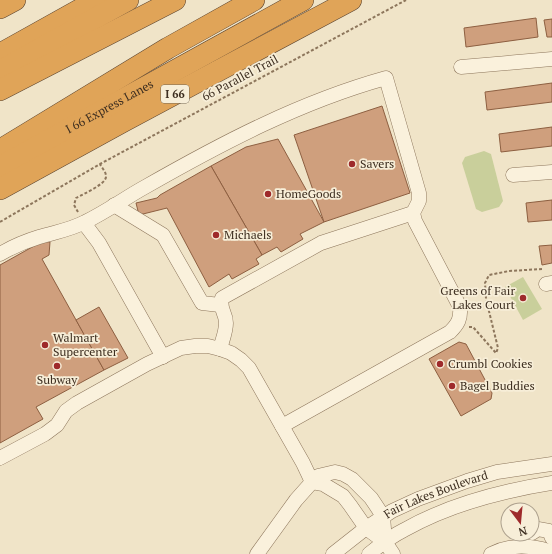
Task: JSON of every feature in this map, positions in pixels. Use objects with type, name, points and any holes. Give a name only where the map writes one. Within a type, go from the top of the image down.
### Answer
[{"type":"highway","points":[[0,8],[15,0]]},
{"type":"highway","points":[[0,54],[97,0]]},
{"type":"highway","points":[[0,71],[128,0]]},
{"type":"highway","points":[[0,90],[175,0]]},
{"type":"highway","points":[[0,150],[168,48],[254,0]]},
{"type":"highway","name":"I 66 Express Lanes","points":[[0,167],[303,0]]},
{"type":"highway","name":"I 66","points":[[0,189],[351,0]]},
{"type":"highway","points":[[0,205],[47,178],[124,121]]},
{"type":"street","points":[[461,67],[552,59]]},
{"type":"street","points":[[0,254],[37,237],[70,230],[157,180],[266,122],[331,95],[386,78],[419,193],[419,201],[413,213],[415,220],[460,307],[461,316],[457,326],[450,332],[282,426]]},
{"type":"street","points":[[513,176],[552,172]]},
{"type":"street","points":[[114,205],[163,235],[202,303],[220,305]]},
{"type":"street","points":[[220,349],[226,323],[220,305],[222,298],[321,243],[413,213]]},
{"type":"street","points":[[84,223],[99,243],[163,357]]},
{"type":"street","points":[[0,458],[45,434],[57,425],[66,411],[77,402],[181,348],[208,346],[231,353],[249,368],[303,463],[312,482]]},
{"type":"street","name":"Fair Lakes Boulevard","points":[[333,554],[383,516],[418,499],[497,472],[552,464]]},
{"type":"street","points":[[256,554],[296,500],[312,482],[318,476],[335,472],[352,479],[371,498],[383,516],[385,542]]},
{"type":"street","points":[[312,482],[323,484],[343,496],[366,528],[385,542],[393,554]]},
{"type":"street","name":"Fair Lakes Boulevard","points":[[369,554],[403,530],[466,502],[505,492],[552,483]]},
{"type":"street","points":[[540,529],[549,531],[552,538]]},
{"type":"street","points":[[491,554],[502,549],[519,546],[524,542]]},
{"type":"street","points":[[534,542],[540,548],[552,552]]},
{"type":"path","name":"66 Parallel Trail","points":[[0,222],[100,164],[406,0]]},
{"type":"path","points":[[84,223],[76,209],[74,202],[80,195],[101,184],[105,180],[105,173],[100,164]]},
{"type":"path","points":[[468,327],[473,327],[496,353],[498,348],[486,299],[485,283],[489,274],[509,270],[542,269]]},
{"type":"green space","points":[[484,151],[491,154],[503,201],[499,207],[482,212],[476,209],[462,163],[465,157]]},
{"type":"green space","name":"Greens of Fair Lakes Court","points":[[523,277],[542,309],[523,320],[505,287]]},
{"type":"building","points":[[536,18],[538,37],[466,47],[464,28]]},
{"type":"building","points":[[552,19],[552,37],[547,37],[544,20]]},
{"type":"building","points":[[552,83],[552,102],[487,110],[485,92]]},
{"type":"building","name":"Savers","points":[[382,106],[410,193],[324,222],[294,135]]},
{"type":"building","points":[[552,127],[552,146],[501,152],[499,134]]},
{"type":"building","name":"HomeGoods","points":[[278,139],[324,222],[300,234],[303,239],[281,252],[277,247],[262,255],[211,166],[246,147]]},
{"type":"building","name":"Michaels","points":[[211,166],[262,255],[256,259],[259,264],[232,279],[229,274],[209,287],[167,208],[139,215],[136,203],[157,198]]},
{"type":"building","points":[[552,200],[552,220],[528,222],[526,203]]},
{"type":"building","name":"Walmart Supercenter","points":[[43,241],[50,242],[49,255],[42,259],[104,370],[36,407],[43,419],[0,443],[0,265]]},
{"type":"building","points":[[552,245],[552,263],[542,265],[539,246]]},
{"type":"building","points":[[99,307],[128,358],[104,370],[76,320]]},
{"type":"building","points":[[459,342],[466,344],[492,393],[491,399],[461,416],[429,359]]},
{"type":"place","name":"Savers","points":[[352,164]]},
{"type":"place","name":"HomeGoods","points":[[268,194]]},
{"type":"place","name":"Michaels","points":[[216,235]]},
{"type":"place","name":"Greens of Fair Lakes Court","points":[[523,298]]},
{"type":"place","name":"Walmart Supercenter","points":[[45,345]]},
{"type":"place","name":"Crumbl Cookies","points":[[440,364]]},
{"type":"place","name":"Subway","points":[[57,366]]},
{"type":"place","name":"Bagel Buddies","points":[[452,386]]}]
